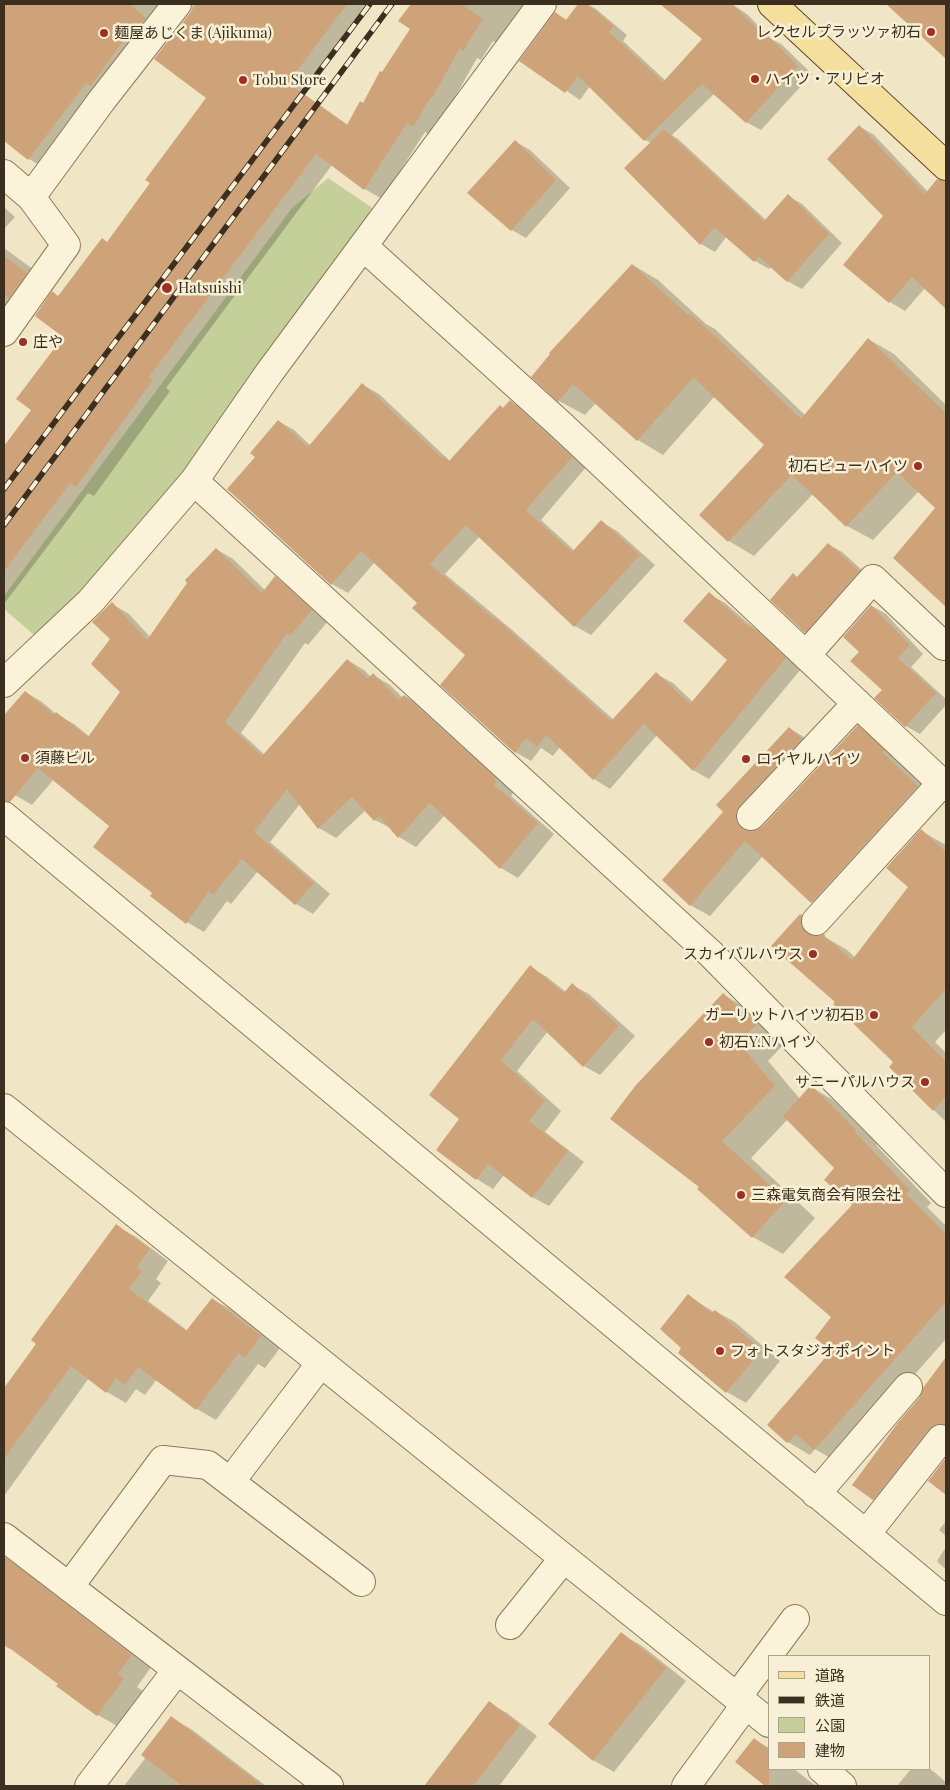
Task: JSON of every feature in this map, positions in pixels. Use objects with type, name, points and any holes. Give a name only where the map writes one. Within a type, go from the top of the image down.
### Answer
[{"type":"main road","points":[[772,4],[946,166]]},
{"type":"street","points":[[31,197],[102,100],[177,4]]},
{"type":"street","points":[[4,683],[90,602],[194,481],[270,373],[542,4]]},
{"type":"street","points":[[4,174],[31,197],[66,245],[4,332]]},
{"type":"street","points":[[364,247],[561,425],[944,785],[816,921]]},
{"type":"street","points":[[194,481],[711,954],[946,1193]]},
{"type":"street","points":[[806,656],[873,579],[944,646]]},
{"type":"street","points":[[751,816],[857,703]]},
{"type":"street","points":[[4,816],[946,1601]]},
{"type":"street","points":[[4,1108],[768,1722]]},
{"type":"street","points":[[230,1482],[321,1363]]},
{"type":"street","points":[[816,1494],[908,1387]]},
{"type":"street","points":[[866,1534],[941,1439]]},
{"type":"street","points":[[69,1587],[163,1460],[208,1465],[360,1582]]},
{"type":"street","points":[[4,1537],[329,1786]]},
{"type":"street","points":[[510,1625],[564,1558]]},
{"type":"street","points":[[771,1655],[795,1619]]},
{"type":"street","points":[[686,1786],[768,1660]]},
{"type":"street","points":[[89,1786],[177,1670]]},
{"type":"street","points":[[823,1770],[842,1786]]},
{"type":"green space","points":[[328,178],[374,209],[186,471],[82,593],[34,635],[4,609],[4,596],[292,208]]},
{"type":"building","points":[[4,4],[130,4],[146,18],[129,40],[126,37],[91,86],[86,83],[28,160],[4,141]]},
{"type":"building","points":[[197,4],[347,4],[288,83],[347,125],[360,101],[363,103],[380,71],[382,72],[410,29],[398,21],[411,4],[461,4],[483,19],[463,51],[460,48],[432,98],[413,127],[407,123],[364,190],[316,154],[149,377],[153,380],[76,487],[70,483],[4,571],[4,446],[31,410],[16,399],[63,337],[35,316],[52,291],[58,296],[102,238],[107,242],[150,183],[145,180],[206,98],[154,59]]},
{"type":"building","points":[[578,4],[587,4],[614,26],[609,32],[663,82],[702,39],[660,4],[732,4],[798,66],[746,123],[702,84],[644,141],[578,76],[565,93],[519,61],[555,12],[566,20]]},
{"type":"building","name":"レクセルプラッツァ初石","points":[[886,4],[946,4],[946,59]]},
{"type":"building","points":[[859,125],[925,194],[937,179],[946,181],[946,309],[912,277],[889,303],[843,265],[883,216],[827,159]]},
{"type":"building","points":[[664,129],[764,221],[788,194],[829,234],[787,282],[759,257],[754,262],[714,227],[700,245],[624,168]]},
{"type":"building","points":[[515,140],[556,180],[511,231],[467,193]]},
{"type":"building","points":[[4,256],[27,273],[9,298],[4,294]]},
{"type":"building","points":[[632,264],[688,315],[689,313],[724,344],[801,419],[868,338],[946,413],[946,607],[893,558],[935,508],[897,472],[846,527],[792,475],[728,542],[699,515],[764,445],[694,378],[637,441],[573,384],[558,402],[531,377],[549,353]]},
{"type":"building","points":[[362,383],[442,458],[444,456],[449,461],[500,405],[503,408],[510,400],[572,457],[526,510],[572,552],[601,520],[640,555],[574,627],[466,525],[430,564],[495,618],[611,721],[656,672],[690,704],[727,660],[683,621],[709,592],[749,627],[750,625],[786,658],[693,771],[644,724],[593,780],[546,735],[537,747],[526,738],[515,753],[440,685],[465,655],[412,608],[417,603],[361,551],[331,585],[227,489],[255,457],[250,453],[278,420],[308,447]]},
{"type":"building","points":[[828,543],[859,571],[805,633],[770,600],[793,573],[797,577]]},
{"type":"building","points":[[216,548],[262,593],[275,576],[312,610],[290,636],[287,633],[225,722],[262,756],[347,659],[368,679],[373,673],[399,700],[404,695],[496,778],[494,780],[497,782],[494,785],[538,823],[500,869],[430,803],[398,838],[379,816],[374,821],[352,797],[318,829],[287,789],[254,832],[314,883],[295,905],[242,859],[213,895],[209,891],[186,924],[150,896],[152,893],[93,847],[109,826],[38,768],[10,802],[4,801],[4,715],[25,691],[54,715],[56,712],[88,737],[120,692],[91,664],[110,639],[92,622],[112,602],[147,640],[187,583],[185,580]]},
{"type":"building","points":[[871,605],[910,645],[898,658],[936,693],[905,727],[874,698],[882,690],[850,661],[859,652],[843,637]]},
{"type":"building","points":[[858,725],[884,750],[882,752],[918,786],[811,903],[745,841],[690,906],[662,880],[723,812],[716,805],[789,727],[802,739],[740,805],[736,812],[736,821],[741,828],[747,831],[755,831],[762,827]]},
{"type":"building","points":[[921,829],[946,852],[946,989],[912,1027],[946,1062],[946,1096],[933,1111],[889,1067],[893,1062],[833,1004],[835,1002],[771,946],[800,914],[802,915],[801,925],[806,933],[813,936],[823,935],[852,960],[908,887],[886,868]]},
{"type":"building","points":[[530,965],[564,993],[572,983],[619,1026],[583,1067],[533,1019],[501,1060],[545,1101],[529,1121],[568,1151],[532,1198],[488,1164],[476,1180],[436,1150],[459,1119],[429,1095]]},
{"type":"building","points":[[723,993],[757,1024],[739,1043],[775,1086],[722,1141],[786,1200],[752,1238],[697,1189],[699,1187],[610,1119],[636,1085]]},
{"type":"building","points":[[811,1085],[856,1130],[855,1132],[910,1190],[906,1194],[946,1234],[946,1302],[814,1450],[796,1434],[787,1443],[767,1425],[831,1351],[815,1338],[831,1317],[784,1277],[852,1205],[824,1180],[834,1168],[783,1116]]},
{"type":"building","points":[[116,1224],[150,1249],[137,1267],[142,1271],[129,1289],[186,1331],[212,1298],[261,1336],[245,1358],[239,1353],[196,1410],[138,1367],[125,1385],[116,1378],[106,1393],[71,1366],[4,1459],[4,1388],[36,1344],[31,1340]]},
{"type":"building","name":"フォトスタジオポイント","points":[[688,1294],[712,1313],[715,1310],[762,1350],[726,1393],[678,1353],[681,1348],[660,1329]]},
{"type":"building","points":[[946,1357],[946,1425],[936,1424],[929,1429],[873,1500],[852,1485],[897,1424],[920,1397],[923,1388]]},
{"type":"building","points":[[946,1458],[946,1495],[928,1481]]},
{"type":"building","points":[[4,1556],[132,1655],[118,1674],[124,1679],[97,1716],[4,1644]]},
{"type":"building","points":[[621,1632],[666,1668],[593,1761],[548,1724]]},
{"type":"building","points":[[489,1701],[520,1725],[473,1786],[424,1786]]},
{"type":"building","points":[[171,1716],[263,1786],[182,1786],[141,1755]]},
{"type":"building","points":[[754,1738],[768,1749],[769,1786],[765,1786],[735,1762]]},
{"type":"railway","points":[[4,489],[370,4]]},
{"type":"railway","points":[[4,525],[392,4]]},
{"type":"place","name":"レクセルプラッツァ初石","points":[[931,32]]},
{"type":"place","name":"麺屋あじくま (Ajikuma)","points":[[104,33]]},
{"type":"place","name":"ハイツ・アリビオ","points":[[755,79]]},
{"type":"place","name":"Tobu Store","points":[[243,80]]},
{"type":"place","name":"Hatsuishi","points":[[167,288]]},
{"type":"place","name":"庄や","points":[[23,342]]},
{"type":"place","name":"初石ビューハイツ","points":[[918,466]]},
{"type":"place","name":"須藤ビル","points":[[25,758]]},
{"type":"place","name":"ロイヤルハイツ","points":[[746,759]]},
{"type":"place","name":"スカイバルハウス","points":[[813,954]]},
{"type":"place","name":"ガーリットハイツ初石B","points":[[874,1015]]},
{"type":"place","name":"初石Y.Nハイツ","points":[[709,1042]]},
{"type":"place","name":"サニーパルハウス","points":[[925,1082]]},
{"type":"place","name":"三森電気商会有限会社","points":[[741,1195]]},
{"type":"place","name":"フォトスタジオポイント","points":[[720,1351]]}]
